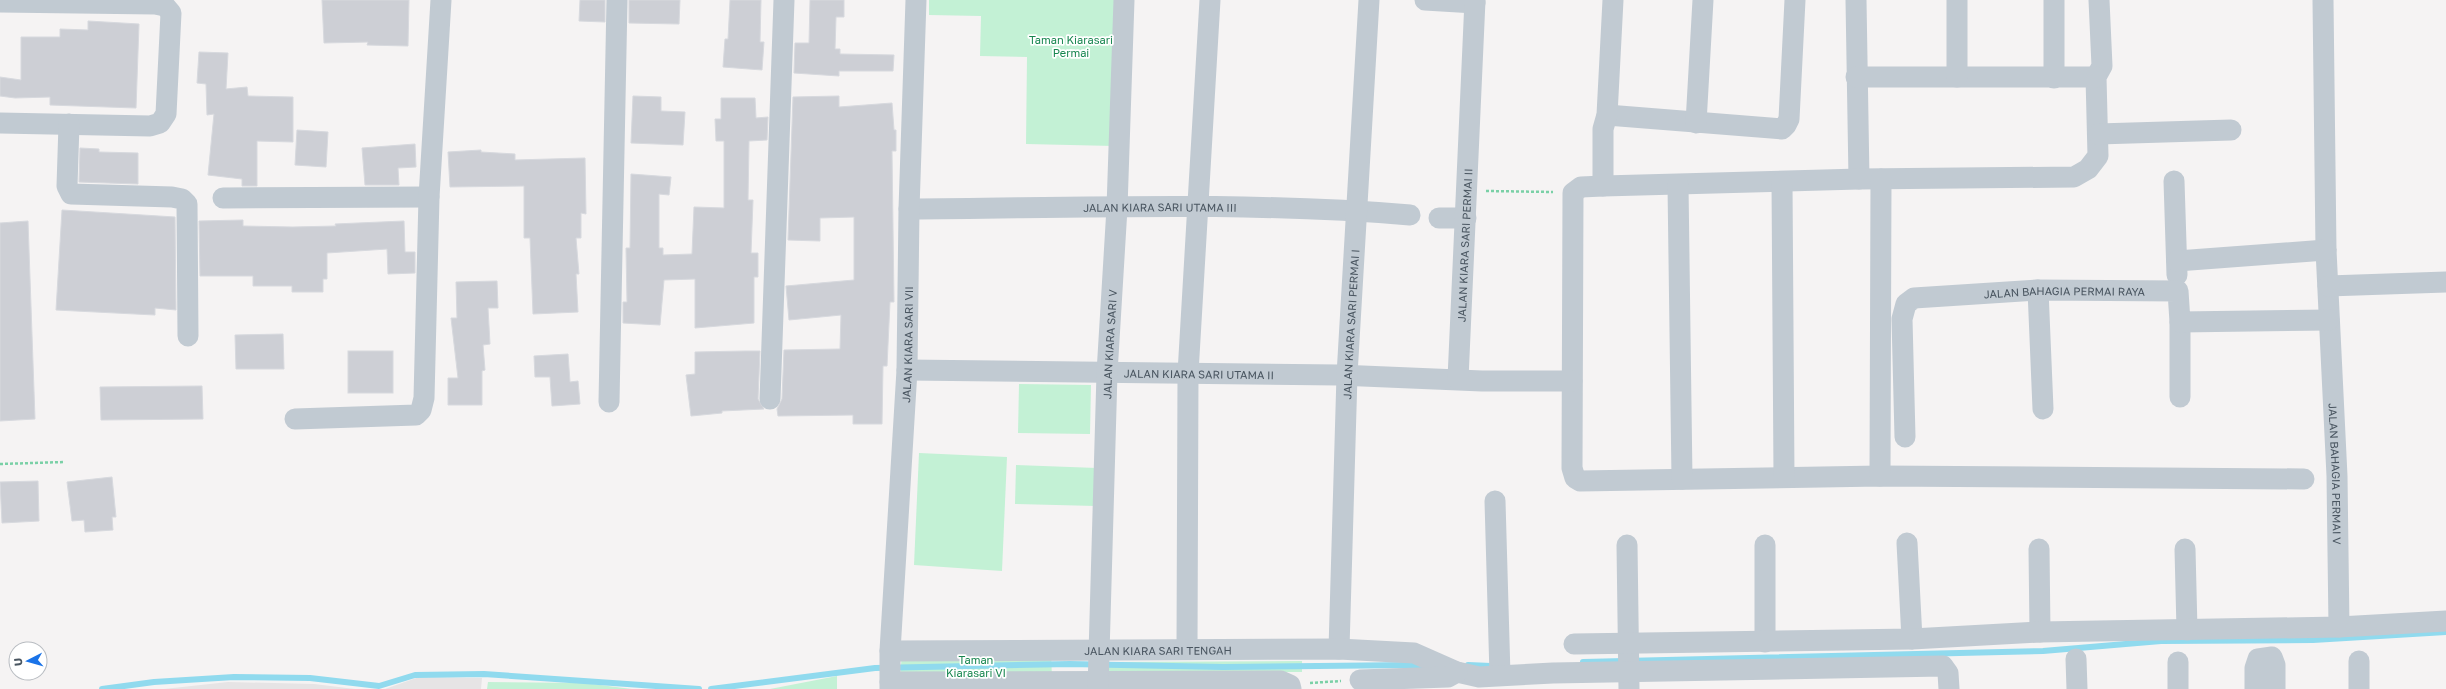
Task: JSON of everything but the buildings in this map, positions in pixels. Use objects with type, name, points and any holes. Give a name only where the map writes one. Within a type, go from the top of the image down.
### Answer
[{"type":"street","points":[[295,418],[416,415],[421,410],[424,398],[429,197],[441,0]]},
{"type":"street","points":[[609,402],[617,0]]},
{"type":"street","points":[[770,399],[784,0]]},
{"type":"street","name":"JALAN KIARA SARI VII","points":[[890,671],[907,370],[909,209],[916,0]]},
{"type":"street","name":"JALAN KIARA SARI V","points":[[1099,670],[1107,373],[1117,208],[1124,0]]},
{"type":"street","points":[[1187,649],[1188,373],[1210,0]]},
{"type":"street","name":"JALAN KIARA SARI PERMAI I","points":[[1338,649],[1347,375],[1369,0]]},
{"type":"street","points":[[1425,0],[1475,2]]},
{"type":"street","points":[[1603,186],[1605,122],[1613,0]]},
{"type":"street","points":[[1696,123],[1703,0]]},
{"type":"street","points":[[1605,122],[1696,123],[1782,129],[1789,119],[1794,0]]},
{"type":"street","points":[[1856,0],[1856,77],[1859,179]]},
{"type":"street","points":[[1957,0],[1957,77]]},
{"type":"street","points":[[2054,0],[2054,78]]},
{"type":"street","points":[[2099,0],[2102,66],[2096,77],[2098,156],[2088,169],[2074,177],[1859,179],[1603,186],[1581,187],[1572,193],[1572,468],[1575,478],[1580,480],[1880,476],[2304,479]]},
{"type":"street","name":"JALAN BAHAGIA PERMAI V","points":[[2323,0],[2326,250],[2337,476],[2339,627]]},
{"type":"street","points":[[0,2],[154,4],[164,6],[171,10],[166,114],[160,123],[150,126],[0,123]]},
{"type":"street","name":"JALAN KIARA SARI PERMAI II","points":[[1458,379],[1475,2]]},
{"type":"street","points":[[1856,77],[2096,77]]},
{"type":"street","points":[[69,124],[67,186],[71,194],[172,197],[182,199],[187,204],[188,336]]},
{"type":"street","points":[[2098,134],[2231,130]]},
{"type":"street","points":[[1880,476],[1881,179]]},
{"type":"street","points":[[2174,181],[2180,322],[2180,397]]},
{"type":"street","points":[[1782,182],[1784,477]]},
{"type":"street","points":[[1678,185],[1682,479]]},
{"type":"street","points":[[223,198],[429,197]]},
{"type":"street","name":"JALAN KIARA SARI UTAMA III","points":[[909,209],[1197,206],[1356,210],[1410,215]]},
{"type":"street","points":[[1439,218],[1466,218]]},
{"type":"street","points":[[2177,262],[2326,250]]},
{"type":"street","points":[[2328,286],[2446,282]]},
{"type":"street","points":[[2038,290],[2043,409]]},
{"type":"street","name":"JALAN BAHAGIA PERMAI RAYA","points":[[1905,437],[1902,319],[1906,304],[1914,298],[1925,296],[2038,290],[2178,291]]},
{"type":"street","points":[[2180,322],[2329,320]]},
{"type":"street","name":"JALAN KIARA SARI UTAMA II","points":[[907,370],[1347,375]]},
{"type":"street","points":[[1347,375],[1572,381]]},
{"type":"street","points":[[1495,501],[1500,675]]},
{"type":"street","points":[[1907,543],[1912,639]]},
{"type":"street","points":[[1627,545],[1629,666]]},
{"type":"street","points":[[1765,545],[1765,642]]},
{"type":"street","points":[[2039,548],[2040,632]]},
{"type":"street","points":[[2185,549],[2187,630]]},
{"type":"street","points":[[1629,666],[1765,642],[1912,639],[2040,632],[2339,627],[2446,621]]},
{"type":"street","points":[[1574,644],[1629,666],[1943,666],[1948,673],[1949,689]]},
{"type":"street","name":"JALAN KIARA SARI TENGAH","points":[[890,671],[997,686],[1099,670],[1187,649],[1338,649],[1414,653],[1479,683],[1500,675],[1629,666]]},
{"type":"street","points":[[2255,689],[2255,668],[2258,659],[2272,657],[2275,665],[2275,689]]},
{"type":"street","points":[[2076,659],[2077,689]]},
{"type":"street","points":[[2359,661],[2359,689]]},
{"type":"street","points":[[2178,662],[2178,689]]},
{"type":"street","points":[[1360,680],[1448,677],[1442,665]]},
{"type":"street","name":"JALAN KIARA SARI TENGAH","points":[[890,671],[1099,670],[1204,685],[1288,685]]},
{"type":"path","points":[[1467,190],[1572,193]]},
{"type":"path","points":[[0,464],[65,462]]},
{"type":"path","points":[[1288,685],[1360,680]]},
{"type":"shaded area","points":[[419,677],[482,678],[481,689],[385,689]]},
{"type":"shaded area","points":[[228,682],[314,684],[355,689],[164,689]]},
{"type":"green space","name":"Taman Kiarasari Permai","points":[[929,0],[1117,0],[1114,146],[1026,144],[1027,57],[980,56],[981,16],[929,15]]},
{"type":"green space","points":[[1019,384],[1091,385],[1090,434],[1018,433]]},
{"type":"green space","points":[[919,453],[1007,457],[1002,571],[914,565]]},
{"type":"green space","points":[[1016,465],[1097,468],[1096,506],[1015,504]]},
{"type":"green space","name":"Taman Kiarasari VI","points":[[902,651],[1051,651],[1052,679],[900,681]]},
{"type":"green space","points":[[1302,661],[1302,672],[1108,672],[1108,662]]},
{"type":"green space","points":[[837,676],[837,689],[770,689]]},
{"type":"green space","points":[[488,682],[584,683],[632,689],[487,689]]},
{"type":"waterway","points":[[1583,662],[2043,651],[2161,641],[2313,640],[2446,632]]},
{"type":"waterway","points":[[711,689],[875,668],[1070,664],[1223,667],[1412,665],[1425,670]]},
{"type":"waterway","points":[[1468,665],[1491,666]]},
{"type":"waterway","points":[[102,689],[154,682],[234,677],[310,678],[379,686],[415,675],[484,674],[699,689]]}]
